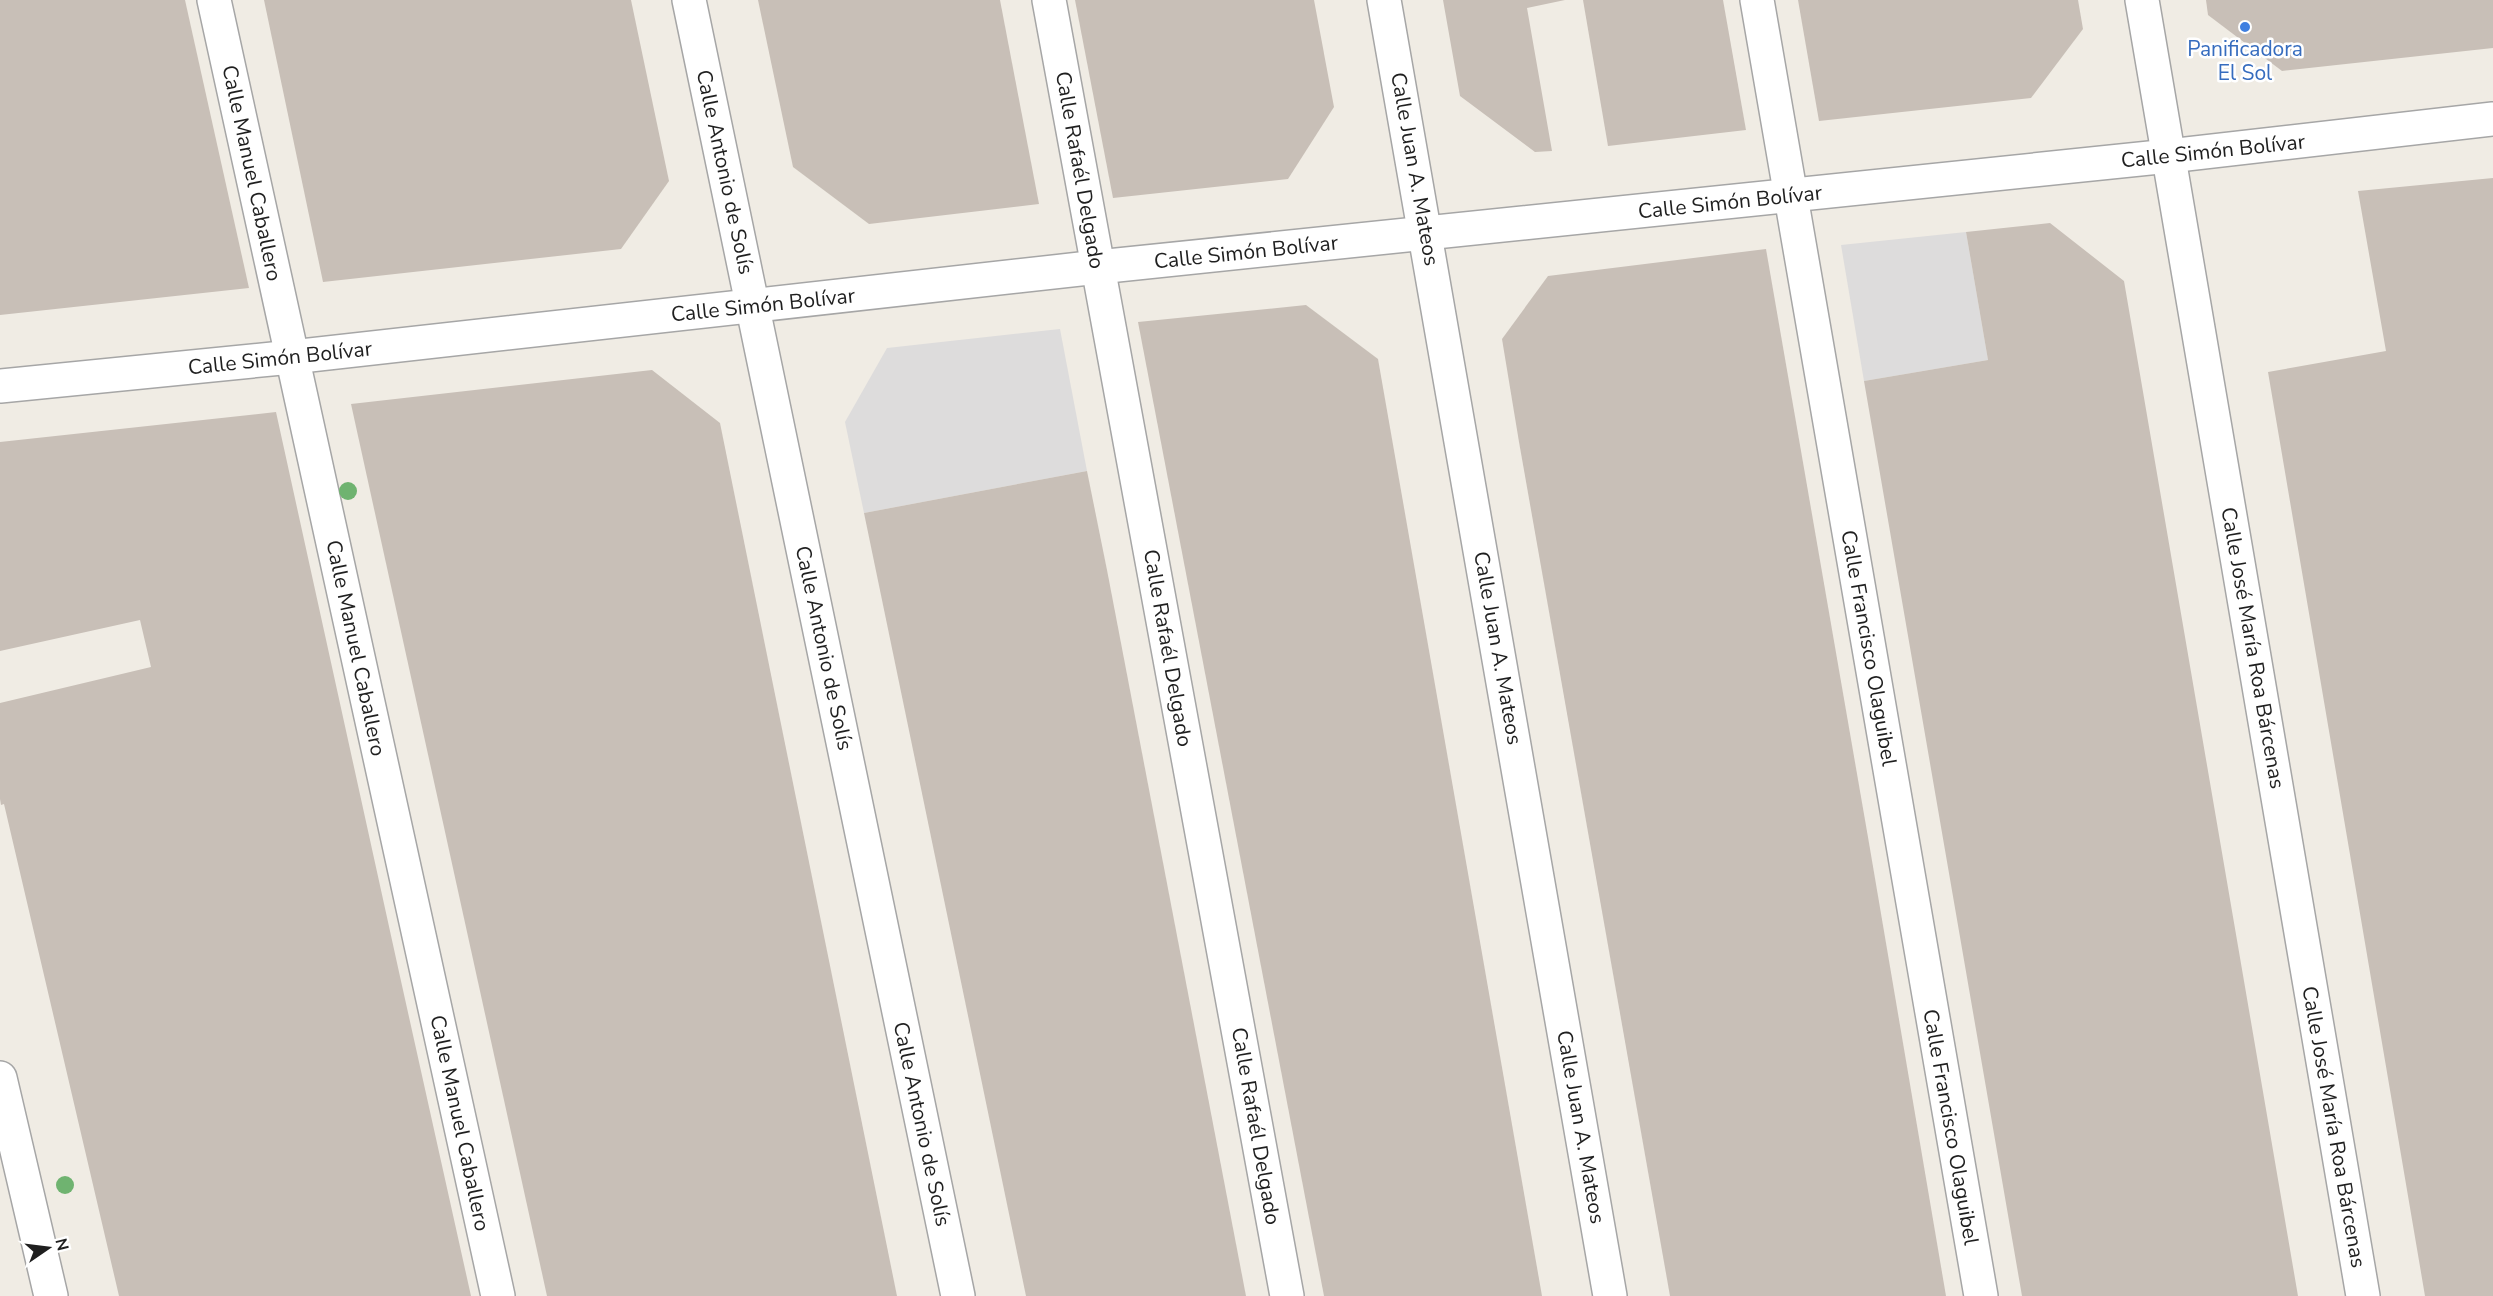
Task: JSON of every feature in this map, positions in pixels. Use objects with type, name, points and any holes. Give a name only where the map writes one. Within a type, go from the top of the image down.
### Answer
[{"type":"street","name":"Calle Manuel Caballero","points":[[214,0],[498,1296]]},
{"type":"street","name":"Calle Antonio de Solís","points":[[689,0],[958,1296]]},
{"type":"street","name":"Calle Rafaél Delgado","points":[[1049,0],[1287,1296]]},
{"type":"street","name":"Calle Juan A. Mateos","points":[[1384,0],[1610,1296]]},
{"type":"street","name":"Calle Francisco Olaguibel","points":[[1757,0],[1980,1296]]},
{"type":"street","name":"Calle José María Roa Bárcenas","points":[[2142,0],[2363,1296]]},
{"type":"street","name":"Calle Simón Bolívar","points":[[0,386],[292,357],[1098,267],[2169,156],[2493,119]]},
{"type":"street","points":[[0,1078],[51,1296]]},
{"type":"shaded area","points":[[1966,232],[1988,360],[1864,381],[1841,245]]},
{"type":"shaded area","points":[[1060,329],[1087,471],[864,513],[845,422],[887,348]]},
{"type":"building","points":[[0,0],[185,0],[249,288],[0,315]]},
{"type":"building","points":[[264,0],[631,0],[669,181],[621,249],[323,282]]},
{"type":"building","points":[[758,0],[1000,0],[1039,204],[869,224],[793,167]]},
{"type":"building","points":[[1075,0],[1314,0],[1334,107],[1288,179],[1113,198]]},
{"type":"building","points":[[1443,0],[1565,0],[1527,8],[1552,151],[1535,152],[1460,96]]},
{"type":"building","points":[[1583,0],[1723,0],[1746,130],[1608,146]]},
{"type":"building","points":[[1798,0],[2078,0],[2083,29],[2031,98],[1819,121]]},
{"type":"building","points":[[2206,0],[2493,0],[2493,48],[2282,71],[2208,15]]},
{"type":"building","points":[[2493,178],[2493,1296],[2425,1296],[2268,372],[2386,351],[2358,191]]},
{"type":"building","points":[[2050,223],[2124,281],[2298,1296],[2022,1296],[1864,381],[1988,360],[1966,232]]},
{"type":"building","points":[[1766,249],[1946,1296],[1670,1296],[1519,442],[1502,339],[1548,276]]},
{"type":"building","points":[[1306,305],[1378,359],[1542,1296],[1324,1296],[1138,322]]},
{"type":"building","points":[[652,370],[720,423],[897,1296],[547,1296],[351,404]]},
{"type":"building","points":[[276,412],[471,1296],[119,1296],[4,804],[1,805],[0,703],[151,667],[140,620],[0,651],[0,442]]},
{"type":"building","points":[[1087,471],[1246,1296],[1026,1296],[864,513]]},
{"type":"place","name":"Panificadora El Sol","points":[[2245,27]]}]
